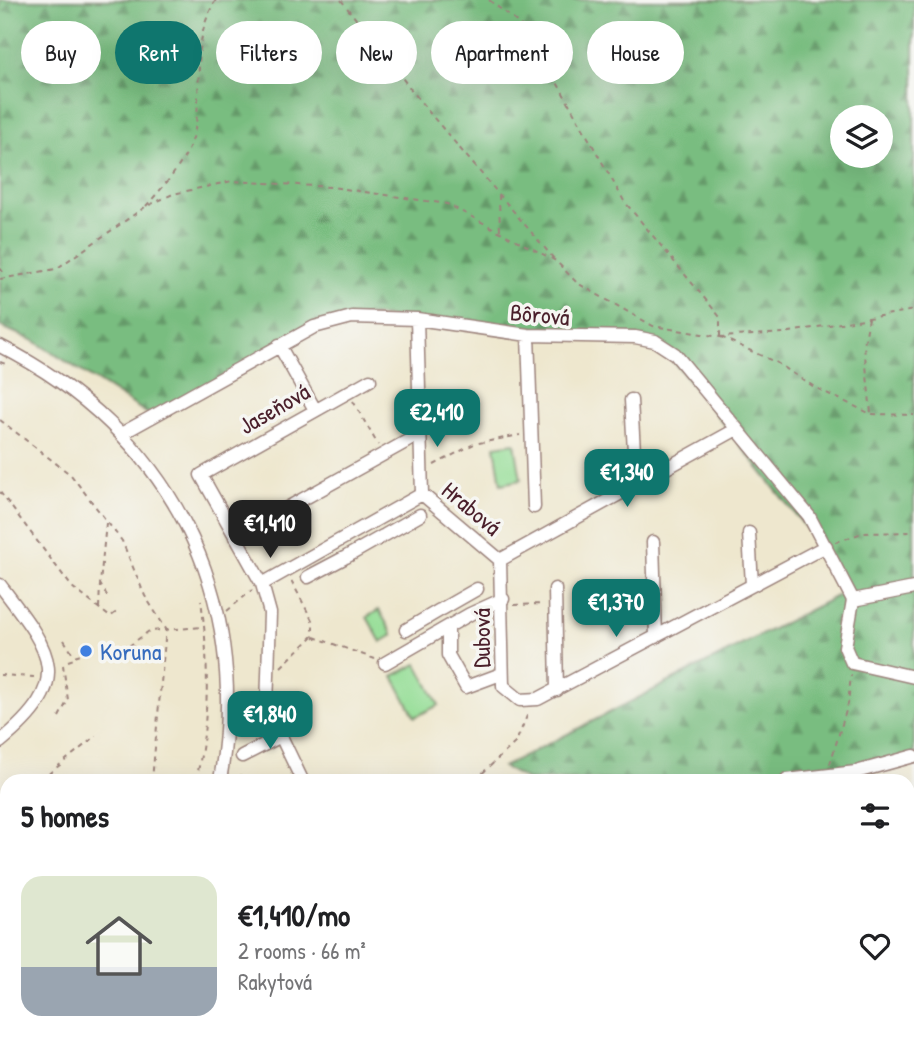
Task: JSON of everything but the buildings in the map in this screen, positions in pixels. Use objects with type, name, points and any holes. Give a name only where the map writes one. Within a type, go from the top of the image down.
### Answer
[{"type":"street","name":"Bôrová","points":[[121,434],[314,327],[352,317],[417,318],[528,335],[635,337],[655,341],[675,354],[809,516],[852,600]]},
{"type":"street","name":"Hrabová","points":[[417,318],[422,494],[500,560]]},
{"type":"street","points":[[528,335],[534,507]]},
{"type":"street","points":[[279,345],[314,408]]},
{"type":"street","points":[[0,346],[48,373],[121,434],[176,504],[205,564],[225,640],[228,706],[221,774]]},
{"type":"street","name":"Jaseňová","points":[[235,537],[201,475],[314,408],[370,380]]},
{"type":"street","points":[[631,400],[636,485]]},
{"type":"street","points":[[500,560],[737,429]]},
{"type":"street","points":[[300,774],[267,707],[270,613],[235,537],[420,435]]},
{"type":"street","points":[[259,585],[422,494]]},
{"type":"street","points":[[395,509],[404,524]]},
{"type":"street","points":[[308,578],[420,515]]},
{"type":"street","points":[[356,530],[365,546]]},
{"type":"street","points":[[749,533],[752,585]]},
{"type":"street","points":[[653,542],[656,637]]},
{"type":"street","points":[[538,699],[825,546]]},
{"type":"street","points":[[324,549],[341,560]]},
{"type":"street","name":"Dubová","points":[[500,560],[503,686],[520,700],[538,699]]},
{"type":"street","points":[[0,585],[38,635],[47,655],[48,677],[46,690],[26,721],[0,742]]},
{"type":"street","points":[[914,588],[852,600],[845,647],[852,663],[914,677]]},
{"type":"street","points":[[406,630],[477,589]]},
{"type":"street","points":[[555,589],[558,690]]},
{"type":"street","points":[[461,598],[470,614]]},
{"type":"street","points":[[385,663],[470,614],[503,602]]},
{"type":"street","points":[[425,618],[434,635]]},
{"type":"street","points":[[448,627],[448,655],[466,687],[501,674]]},
{"type":"street","points":[[228,706],[267,707]]},
{"type":"street","points":[[242,756],[281,736]]},
{"type":"street","points":[[820,774],[856,772],[914,756]]},
{"type":"street","points":[[292,774],[296,765]]},
{"type":"path","points":[[145,207],[170,180],[194,135],[199,51],[207,13],[216,0]]},
{"type":"path","points":[[341,0],[428,111],[577,283],[653,326],[720,337],[785,333],[914,310]]},
{"type":"path","points":[[489,0],[528,31],[624,201],[720,317],[720,337]]},
{"type":"path","points":[[0,279],[56,269],[145,207],[173,194],[232,181],[331,187],[447,204],[556,261]]},
{"type":"path","points":[[499,194],[500,232]]},
{"type":"path","points":[[0,268],[8,277]]},
{"type":"path","points":[[869,316],[864,346],[872,414]]},
{"type":"path","points":[[720,337],[777,363],[816,388],[872,414],[914,415]]},
{"type":"path","points":[[0,362],[9,365]]},
{"type":"path","points":[[347,391],[383,455]]},
{"type":"path","points":[[0,420],[71,475],[122,541],[145,596],[166,629],[153,774]]},
{"type":"path","points":[[421,472],[474,444],[531,433]]},
{"type":"path","points":[[0,492],[72,587],[110,617],[118,611]]},
{"type":"path","points":[[99,608],[106,522]]},
{"type":"path","points":[[825,546],[862,533],[914,532]]},
{"type":"path","points":[[268,679],[313,636],[313,622],[286,570]]},
{"type":"path","points":[[100,584],[108,597]]},
{"type":"path","points":[[225,613],[259,585]]},
{"type":"path","points":[[197,774],[204,734],[207,679],[201,592],[211,642]]},
{"type":"path","points":[[503,602],[555,604]]},
{"type":"path","points":[[114,646],[121,652],[147,632],[204,627]]},
{"type":"path","points":[[313,636],[385,663]]},
{"type":"path","points":[[64,640],[78,657]]},
{"type":"path","points":[[68,661],[84,653]]},
{"type":"path","points":[[825,773],[833,759],[848,704],[852,663]]},
{"type":"path","points":[[59,718],[68,700],[63,665]]},
{"type":"path","points":[[0,675],[37,677],[38,670]]},
{"type":"path","points":[[207,679],[216,679]]},
{"type":"path","points":[[481,774],[516,742],[524,717],[538,699]]},
{"type":"path","points":[[48,774],[96,736]]},
{"type":"green space","points":[[0,0],[914,0],[914,763],[858,774],[826,774],[804,770],[797,774],[516,774],[503,767],[841,594],[814,538],[671,358],[634,343],[368,315],[293,339],[153,417],[34,341],[0,326]]},
{"type":"green space","points":[[515,443],[521,480],[501,484],[495,446]]},
{"type":"green space","points":[[379,610],[393,635],[381,642],[367,617]]},
{"type":"green space","points":[[417,664],[439,705],[415,717],[393,676]]},
{"type":"place","name":"Koruna","points":[[86,651]]}]
